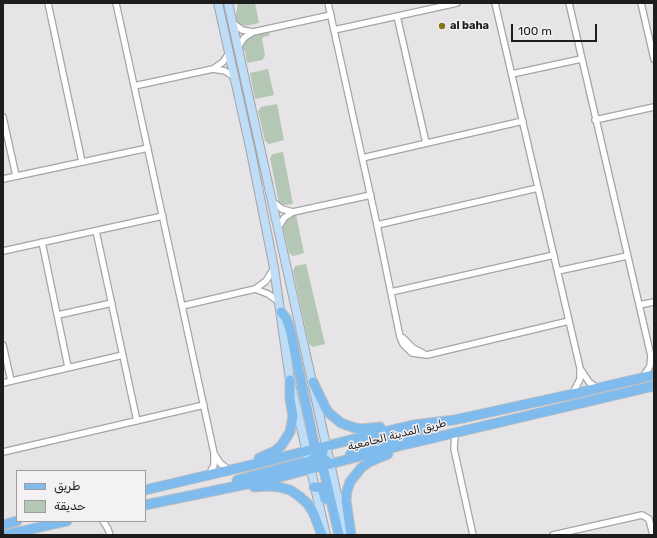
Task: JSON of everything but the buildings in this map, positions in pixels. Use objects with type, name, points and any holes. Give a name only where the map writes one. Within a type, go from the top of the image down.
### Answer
[{"type":"main road","points":[[218,3],[274,268],[280,302],[293,416],[290,432],[281,446],[275,451],[247,466]]},
{"type":"main road","points":[[228,3],[313,382],[317,455],[314,487],[326,535]]},
{"type":"main road","points":[[235,81],[242,92],[248,118],[254,121]]},
{"type":"main road","points":[[281,312],[286,318],[290,329],[317,455]]},
{"type":"main road","name":"طريق المدينة الجامعية","points":[[146,490],[247,466],[317,455],[413,425],[454,420],[598,389],[654,375]]},
{"type":"main road","points":[[290,380],[317,455],[327,465],[344,522],[346,535]]},
{"type":"main road","points":[[313,382],[325,407],[342,423],[362,429],[396,424],[413,425]]},
{"type":"main road","name":"طريق المدينة الجامعية","points":[[317,455],[327,465],[403,445],[654,386]]},
{"type":"main road","points":[[352,458],[350,455],[352,452],[410,436],[434,423]]},
{"type":"main road","points":[[213,490],[218,486],[232,481],[317,455],[422,429]]},
{"type":"main road","points":[[351,535],[346,500],[350,482],[358,471],[369,462],[394,452],[403,445]]},
{"type":"main road","points":[[327,465],[339,535]]},
{"type":"main road","points":[[146,505],[213,490],[225,492],[269,486],[279,487],[290,490],[307,503],[313,512],[322,535]]},
{"type":"main road","points":[[314,487],[322,488],[324,492],[334,535]]},
{"type":"main road","points":[[3,524],[16,521]]},
{"type":"main road","points":[[5,535],[64,522]]},
{"type":"street","points":[[48,3],[82,162]]},
{"type":"street","points":[[116,3],[214,453],[214,465],[209,475]]},
{"type":"street","points":[[328,3],[371,195],[400,337],[403,344],[412,353],[422,355],[431,354],[569,321]]},
{"type":"street","points":[[334,30],[457,3]]},
{"type":"street","points":[[495,3],[580,368],[580,379],[573,394]]},
{"type":"street","points":[[569,3],[627,256],[651,356],[654,362]]},
{"type":"street","points":[[641,3],[654,59]]},
{"type":"street","points":[[238,46],[244,38],[253,32],[331,14]]},
{"type":"street","points":[[397,16],[426,143]]},
{"type":"street","points":[[233,23],[242,30],[253,32]]},
{"type":"street","points":[[213,69],[223,62],[229,53]]},
{"type":"street","points":[[512,74],[581,59]]},
{"type":"street","points":[[134,86],[213,69],[225,71],[235,81]]},
{"type":"street","points":[[596,120],[654,107]]},
{"type":"street","points":[[3,117],[16,176]]},
{"type":"street","points":[[362,158],[523,122]]},
{"type":"street","points":[[3,179],[148,148]]},
{"type":"street","points":[[377,225],[538,188]]},
{"type":"street","points":[[278,228],[284,218],[293,212],[371,195]]},
{"type":"street","points":[[273,202],[282,209],[293,212]]},
{"type":"street","points":[[3,250],[163,216]]},
{"type":"street","points":[[96,231],[137,421]]},
{"type":"street","points":[[42,242],[68,367]]},
{"type":"street","points":[[391,292],[554,255]]},
{"type":"street","points":[[558,271],[627,256]]},
{"type":"street","points":[[182,306],[255,289],[266,280],[274,268]]},
{"type":"street","points":[[255,289],[268,294],[280,302]]},
{"type":"street","points":[[639,305],[654,302]]},
{"type":"street","points":[[58,316],[112,303]]},
{"type":"street","points":[[3,345],[11,381]]},
{"type":"street","points":[[3,383],[123,355]]},
{"type":"street","points":[[641,378],[648,370],[651,356]]},
{"type":"street","points":[[580,368],[589,382],[598,389]]},
{"type":"street","points":[[3,452],[204,405]]},
{"type":"street","points":[[455,433],[454,449],[473,535]]},
{"type":"street","points":[[443,436],[454,449]]},
{"type":"street","points":[[214,453],[220,463],[229,470]]},
{"type":"street","points":[[553,535],[642,515],[649,519],[653,535]]},
{"type":"street","points":[[104,522],[108,528],[110,535]]},
{"type":"green space","points":[[238,3],[255,3],[259,23],[245,26],[239,24],[235,20]]},
{"type":"green space","points":[[269,31],[270,35],[262,38],[265,56],[262,60],[247,63],[245,51],[242,50],[241,46],[248,37]]},
{"type":"green space","points":[[268,69],[274,95],[255,99],[250,73]]},
{"type":"green space","points":[[277,104],[284,140],[269,144],[265,141],[258,111],[261,107]]},
{"type":"green space","points":[[283,152],[293,204],[284,205],[279,203],[270,158],[273,154]]},
{"type":"green space","points":[[290,215],[296,215],[304,253],[293,256],[289,253],[284,231],[280,228],[281,221]]},
{"type":"green space","points":[[306,264],[325,344],[313,347],[309,344],[293,271],[295,266]]},
{"type":"place","name":"al baha","points":[[442,26]]}]
